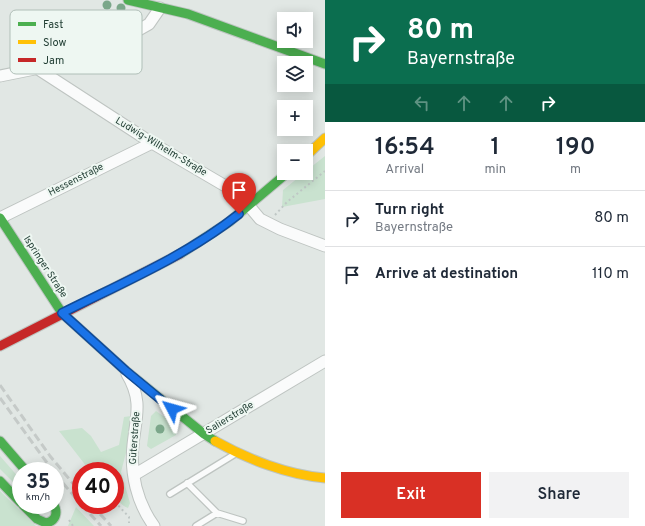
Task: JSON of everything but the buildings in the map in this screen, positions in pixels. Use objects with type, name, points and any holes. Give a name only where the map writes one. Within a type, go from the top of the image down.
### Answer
[{"type":"street","points":[[128,0],[188,14],[325,64]]},
{"type":"street","points":[[142,28],[149,24],[160,8]]},
{"type":"street","points":[[0,76],[11,74]]},
{"type":"street","name":"Ludwig-Wilhelm-Straße","points":[[46,74],[152,142],[240,194],[260,219],[280,229],[325,246]]},
{"type":"street","points":[[313,149],[325,138]]},
{"type":"street","name":"Hessenstraße","points":[[0,218],[152,142]]},
{"type":"street","points":[[0,346],[62,313],[171,259],[209,236],[249,206],[279,180]]},
{"type":"street","name":"Ispringer Straße","points":[[0,218],[62,313],[126,371],[204,434],[237,452],[276,468],[313,477],[325,478]]},
{"type":"street","name":"Salierstraße","points":[[134,475],[325,361]]},
{"type":"street","name":"Güterstraße","points":[[126,371],[135,390],[138,413],[133,446],[134,475],[140,502],[154,526]]},
{"type":"street","points":[[0,441],[18,462]]},
{"type":"street","points":[[0,480],[12,493]]},
{"type":"street","points":[[32,514],[44,523],[48,523],[53,520],[56,514]]},
{"type":"lane","points":[[170,494],[237,452]]},
{"type":"lane","points":[[187,483],[217,512],[243,521]]},
{"type":"lane","points":[[196,526],[217,512]]},
{"type":"path","points":[[268,223],[287,202],[325,171]]},
{"type":"path","points":[[124,512],[129,517],[129,523]]},
{"type":"green space","points":[[325,156],[325,199],[282,207],[283,190],[295,180],[313,180],[313,165]]},
{"type":"green space","points":[[156,411],[173,424],[176,435],[151,449],[147,446],[151,416]]},
{"type":"green space","points":[[131,416],[128,445],[124,462],[83,462],[59,431],[82,428],[91,436],[101,452],[119,445],[124,417]]},
{"type":"green space","points":[[0,456],[12,470],[12,481],[0,469]]},
{"type":"green space","points":[[124,482],[130,503],[128,508],[124,506]]},
{"type":"green space","points":[[0,491],[12,503],[12,514],[24,514],[36,526],[0,526]]},
{"type":"green space","points":[[73,514],[83,514],[94,526],[68,526]]},
{"type":"railway","points":[[0,385],[50,456],[72,482]]},
{"type":"railway","points":[[0,398],[46,462]]},
{"type":"railway","points":[[64,484],[72,494]]},
{"type":"railway","points":[[90,514],[101,526]]},
{"type":"railway","points":[[100,514],[111,526]]},
{"type":"traffic: fast","points":[[128,0],[188,14],[325,64]]},
{"type":"traffic: fast","points":[[180,254],[229,222],[279,180]]},
{"type":"traffic: fast","points":[[0,218],[62,313],[126,371],[204,434],[215,441]]},
{"type":"traffic: fast","points":[[0,441],[18,462]]},
{"type":"traffic: fast","points":[[0,481],[12,494]]},
{"type":"traffic: fast","points":[[32,514],[37,519],[46,523],[54,519],[56,514]]},
{"type":"traffic: slow","points":[[313,149],[325,138]]},
{"type":"traffic: slow","points":[[215,441],[240,454],[282,470],[325,478]]},
{"type":"traffic: jam","points":[[0,346],[180,254]]},
{"type":"route","points":[[172,409],[126,371],[62,313],[171,259],[209,236],[239,214]]}]
